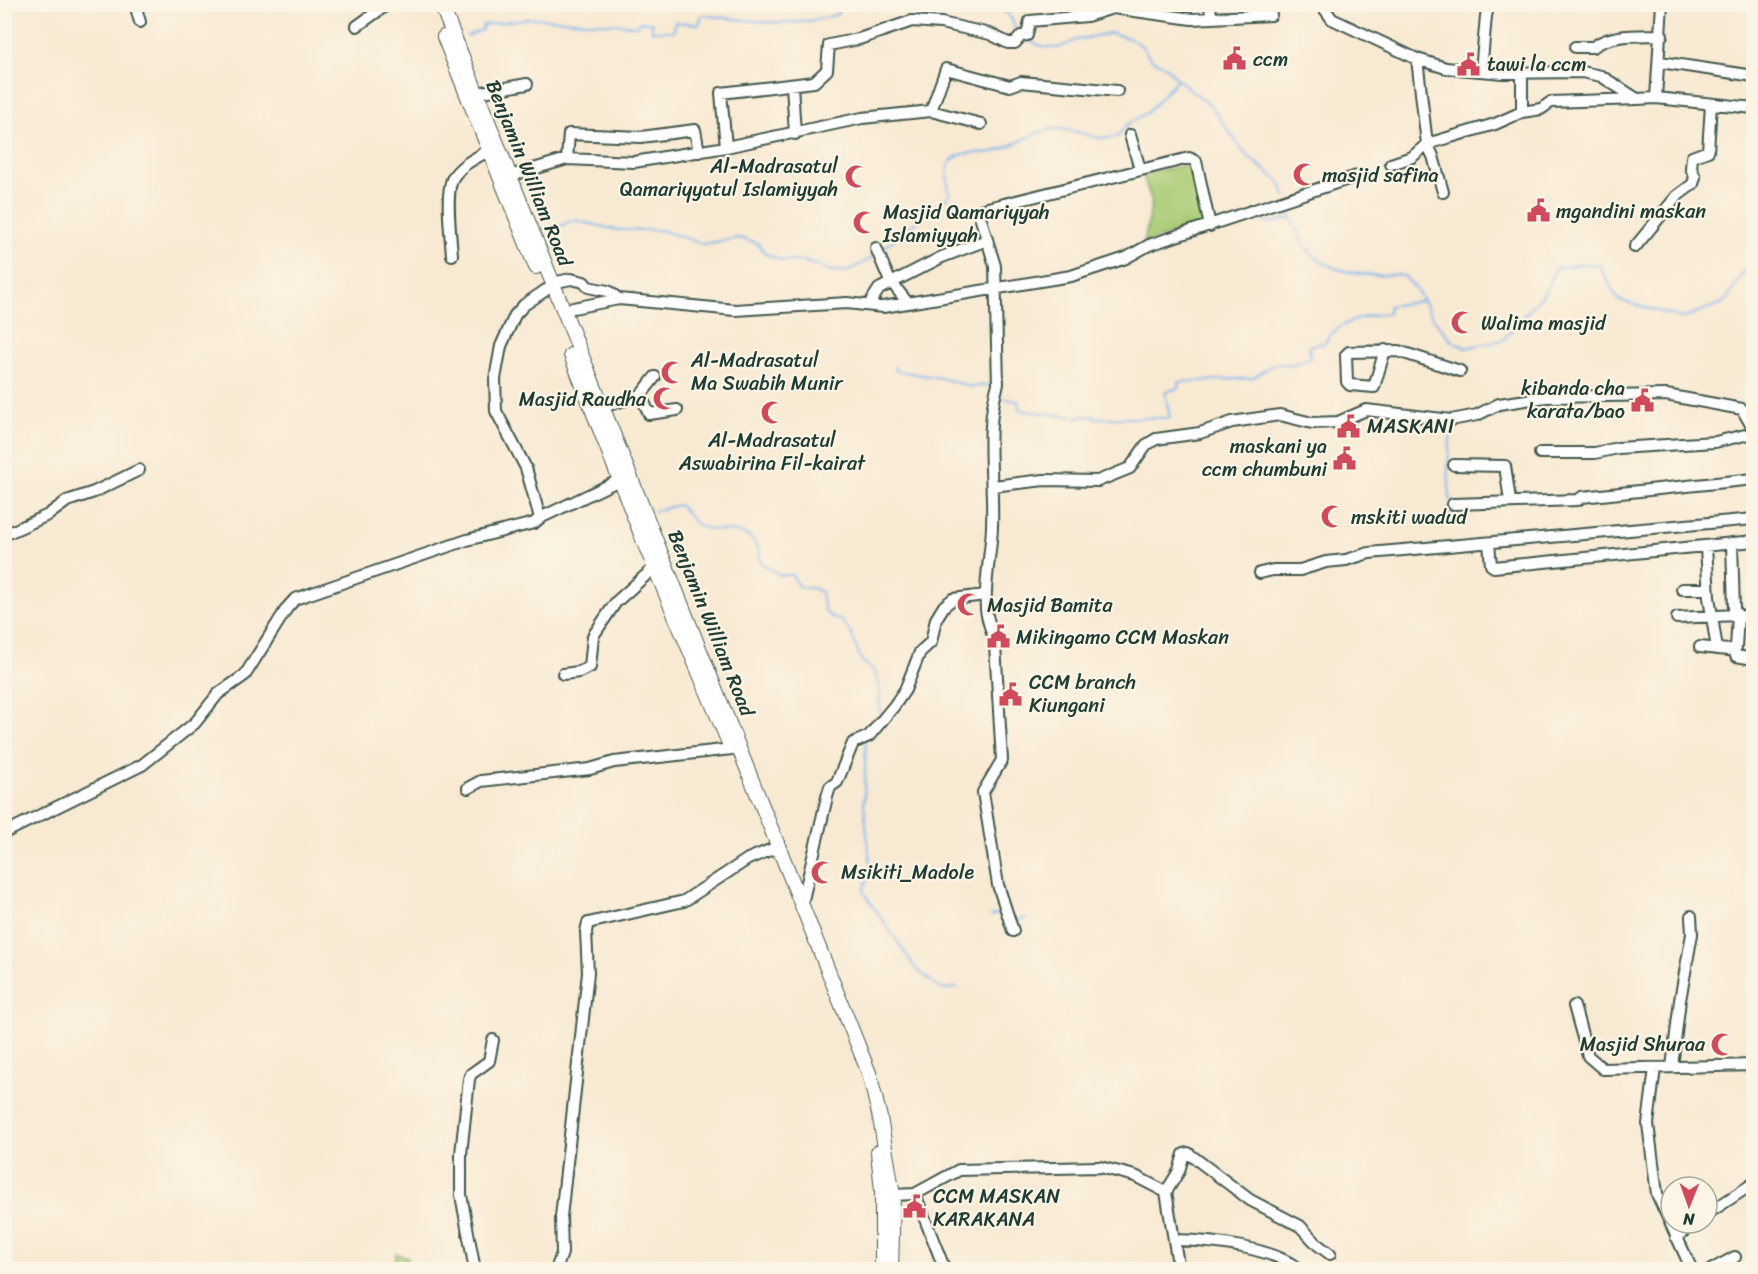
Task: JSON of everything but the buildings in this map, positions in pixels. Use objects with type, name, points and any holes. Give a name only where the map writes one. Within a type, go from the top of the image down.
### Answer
[{"type":"main road","name":"Benjamin William Road","points":[[432,4],[488,150],[549,287],[776,847],[861,1076],[878,1155],[882,1191],[882,1269]]},
{"type":"main road","name":"Benjamin William Road","points":[[441,4],[510,176],[549,287],[563,310],[602,407],[655,567],[732,749],[802,904],[869,1072],[885,1140],[893,1195],[891,1269]]},
{"type":"street","points":[[135,4],[140,22]]},
{"type":"street","points":[[357,26],[388,4]]},
{"type":"street","points":[[1210,4],[1211,17]]},
{"type":"street","points":[[1321,4],[1332,19],[1417,59],[1446,68],[1522,74],[1582,72],[1601,76],[1637,99]]},
{"type":"street","points":[[1481,71],[1486,16],[1490,4]]},
{"type":"street","points":[[1656,98],[1662,35],[1662,4]]},
{"type":"street","points":[[726,147],[721,93],[814,82],[827,70],[829,45],[859,39],[912,21],[941,23],[990,34],[1008,43],[1015,43],[1020,37],[1029,33],[1030,21],[1087,16],[1113,8],[1173,18],[1271,15]]},
{"type":"street","points":[[1575,47],[1593,47],[1599,40],[1626,36],[1662,35]]},
{"type":"street","points":[[1417,59],[1426,144],[1433,156],[1443,192]]},
{"type":"street","points":[[1660,62],[1754,76]]},
{"type":"street","points":[[931,111],[943,71],[950,69],[1010,86],[1021,82],[1118,91]]},
{"type":"street","points":[[1522,74],[1522,112]]},
{"type":"street","points":[[477,93],[527,84]]},
{"type":"street","points":[[792,85],[795,134]]},
{"type":"street","points":[[1391,164],[1412,157],[1426,144],[1495,124],[1522,112],[1541,109],[1551,102],[1656,98],[1754,108]]},
{"type":"street","points":[[1635,247],[1677,196],[1693,184],[1695,177],[1691,168],[1692,157],[1708,152],[1711,104]]},
{"type":"street","points":[[510,176],[567,159],[634,162],[795,134],[862,118],[931,111],[981,124]]},
{"type":"street","points":[[567,159],[569,134],[641,137],[695,130],[699,152]]},
{"type":"street","points":[[1130,135],[1140,169]]},
{"type":"street","points":[[452,255],[450,188],[453,176],[488,150]]},
{"type":"street","points":[[1013,931],[998,885],[983,792],[1002,760],[995,645],[993,629],[986,614],[985,596],[991,557],[993,486],[989,448],[993,399],[998,384],[996,289],[993,254],[980,219],[980,210],[1188,158],[1196,161],[1210,226]]},
{"type":"street","points":[[563,310],[619,299],[735,310],[835,303],[883,307],[996,289],[1071,276],[1126,258],[1149,245],[1359,175]]},
{"type":"street","points":[[869,305],[879,289],[893,284],[942,257],[987,240]]},
{"type":"street","points":[[879,253],[893,284],[907,302]]},
{"type":"street","points":[[540,518],[526,468],[496,411],[495,379],[501,346],[515,315],[524,305],[549,287],[571,279],[584,282],[588,287],[608,291],[619,299]]},
{"type":"street","points":[[1384,350],[1374,387],[1350,385],[1347,382],[1348,353],[1384,350],[1428,358],[1460,371]]},
{"type":"street","points":[[602,407],[641,394],[655,377]]},
{"type":"street","points":[[641,394],[649,414],[677,410]]},
{"type":"street","points":[[993,486],[1044,480],[1098,481],[1130,468],[1146,445],[1156,440],[1200,433],[1232,422],[1280,415],[1312,423],[1338,422],[1366,410],[1451,420],[1477,415],[1499,404],[1546,397],[1666,395],[1742,409],[1754,431],[1715,442],[1618,448],[1595,453],[1540,453]]},
{"type":"street","points":[[1454,465],[1505,466],[1510,501]]},
{"type":"street","points":[[4,535],[48,515],[67,501],[94,492],[139,470]]},
{"type":"street","points":[[4,833],[142,765],[186,730],[218,694],[245,675],[295,599],[467,540],[534,523],[625,477]]},
{"type":"street","points":[[1453,504],[1578,500],[1582,497],[1629,491],[1754,479]]},
{"type":"street","points":[[1260,573],[1273,570],[1300,570],[1370,553],[1754,519]]},
{"type":"street","points":[[1489,544],[1491,565],[1494,567],[1754,541]]},
{"type":"street","points":[[1700,647],[1734,649],[1738,645],[1732,543]]},
{"type":"street","points":[[1706,546],[1708,589],[1717,649]]},
{"type":"street","points":[[563,675],[590,667],[593,636],[616,602],[655,567]]},
{"type":"street","points":[[1682,589],[1708,589]]},
{"type":"street","points":[[802,904],[830,787],[837,782],[853,743],[867,737],[905,690],[920,652],[931,642],[936,620],[944,606],[953,599],[985,596]]},
{"type":"street","points":[[1677,618],[1737,615],[1754,617]]},
{"type":"street","points":[[1734,649],[1736,656],[1754,659]]},
{"type":"street","points":[[468,788],[481,781],[590,769],[614,762],[732,749]]},
{"type":"street","points":[[556,1269],[562,1253],[561,1217],[588,973],[586,931],[588,923],[684,901],[748,859],[776,847]]},
{"type":"street","points":[[1672,1066],[1680,1000],[1692,934],[1691,916]]},
{"type":"street","points":[[1574,1006],[1588,1056],[1593,1063],[1604,1069],[1754,1065]]},
{"type":"street","points":[[475,1269],[466,1220],[462,1211],[462,1144],[471,1074],[489,1061],[493,1040]]},
{"type":"street","points":[[1655,1068],[1648,1124],[1657,1194],[1692,1269]]},
{"type":"street","points":[[1179,1269],[1176,1240],[1166,1192],[1179,1171],[1184,1154],[1188,1153],[1250,1200],[1300,1226],[1330,1254]]},
{"type":"street","points":[[893,1195],[915,1194],[959,1170],[1100,1167],[1135,1176],[1166,1192]]},
{"type":"street","points":[[1719,1206],[1754,1183]]},
{"type":"street","points":[[915,1194],[945,1269]]},
{"type":"street","points":[[1176,1240],[1212,1240],[1275,1254],[1301,1269]]},
{"type":"street","points":[[1711,1269],[1735,1257]]},
{"type":"green space","points":[[1189,165],[1205,224],[1144,243],[1152,202],[1142,173]]},
{"type":"green space","points":[[396,1254],[408,1257],[405,1269],[386,1269],[388,1266],[395,1265]]},
{"type":"waterway","points":[[467,36],[482,30],[483,25],[532,18],[638,26],[639,22],[652,22],[652,31],[674,31],[675,22],[699,24],[702,15],[753,21],[805,22],[838,14],[837,4]]},
{"type":"waterway","points":[[995,4],[1010,16],[1018,34]]},
{"type":"waterway","points":[[1025,39],[1044,47],[1058,48],[1076,40],[1111,33],[1131,39],[1143,47],[1150,58],[1166,67],[1177,79],[1211,106],[1245,154],[1281,183],[1285,196]]},
{"type":"waterway","points":[[881,250],[949,196],[948,166],[956,157],[1000,150],[1049,130],[1066,130],[1101,138],[1117,137],[1128,124],[1148,112],[1176,80]]},
{"type":"waterway","points":[[1287,205],[1299,236],[1315,257],[1326,264],[1353,273],[1404,276],[1416,289],[1433,318],[1452,341],[1466,348],[1503,340],[1546,291],[1556,268],[1581,264],[1599,265],[1618,300],[1682,318],[1725,302],[1746,268],[1754,272]]},
{"type":"waterway","points":[[1247,217],[1270,223],[1291,218]]},
{"type":"waterway","points":[[550,231],[573,220],[618,230],[660,230],[703,244],[739,238],[757,243],[766,254],[784,261],[803,261],[832,271],[847,272],[875,256]]},
{"type":"waterway","points":[[997,398],[1018,401],[1020,410],[1074,417],[1170,418],[1165,392],[1179,388],[1179,382],[1253,378],[1274,364],[1293,364],[1310,358],[1309,346],[1325,343],[1329,336],[1343,325],[1388,313],[1389,306],[1421,301]]},
{"type":"waterway","points":[[894,366],[896,371],[941,378],[972,387],[993,384]]},
{"type":"waterway","points":[[1450,500],[1448,466],[1451,427]]},
{"type":"waterway","points":[[654,511],[678,505],[698,525],[707,529],[745,535],[753,540],[761,563],[779,575],[792,575],[799,587],[812,588],[821,592],[825,611],[831,617],[841,620],[851,633],[861,660],[875,672],[879,686],[880,716]]},
{"type":"waterway","points":[[1450,506],[1453,515]]},
{"type":"waterway","points":[[866,741],[864,805],[871,870],[863,891],[916,969],[941,989],[956,988]]},
{"type":"waterway","points":[[991,916],[1003,912]]},
{"type":"waterway","points":[[1013,922],[1025,918]]},
{"type":"place","name":"ccm","points":[[1235,59]]},
{"type":"place","name":"tawi la ccm","points":[[1469,64]]},
{"type":"place","name":"masjid safina","points":[[1304,175]]},
{"type":"place","name":"Al-Madrasatul Qamariyyatul Islamiyyah","points":[[856,177]]},
{"type":"place","name":"mgandini maskan","points":[[1538,211]]},
{"type":"place","name":"Masjid Qamariyyah Islamiyyah","points":[[865,223]]},
{"type":"place","name":"Walima masjid","points":[[1463,323]]},
{"type":"place","name":"Al-Madrasatul Ma Swabih Munir","points":[[673,372]]},
{"type":"place","name":"Masjid Raudha","points":[[664,399]]},
{"type":"place","name":"kibanda cha karata/bao","points":[[1643,400]]},
{"type":"place","name":"Al-Madrasatul Aswabirina Fil-kairat","points":[[772,412]]},
{"type":"place","name":"MASKANI","points":[[1349,426]]},
{"type":"place","name":"maskani ya ccm chumbuni","points":[[1345,458]]},
{"type":"place","name":"mskiti wadud","points":[[1333,517]]},
{"type":"place","name":"Masjid Bamita","points":[[969,605]]},
{"type":"place","name":"Mikingamo CCM Maskan","points":[[998,637]]},
{"type":"place","name":"CCM branch Kiungani","points":[[1011,694]]},
{"type":"place","name":"Msikiti_Madole","points":[[823,872]]},
{"type":"place","name":"Masjid Shuraa","points":[[1723,1044]]},
{"type":"place","name":"CCM MASKAN KARAKANA","points":[[915,1207]]}]
